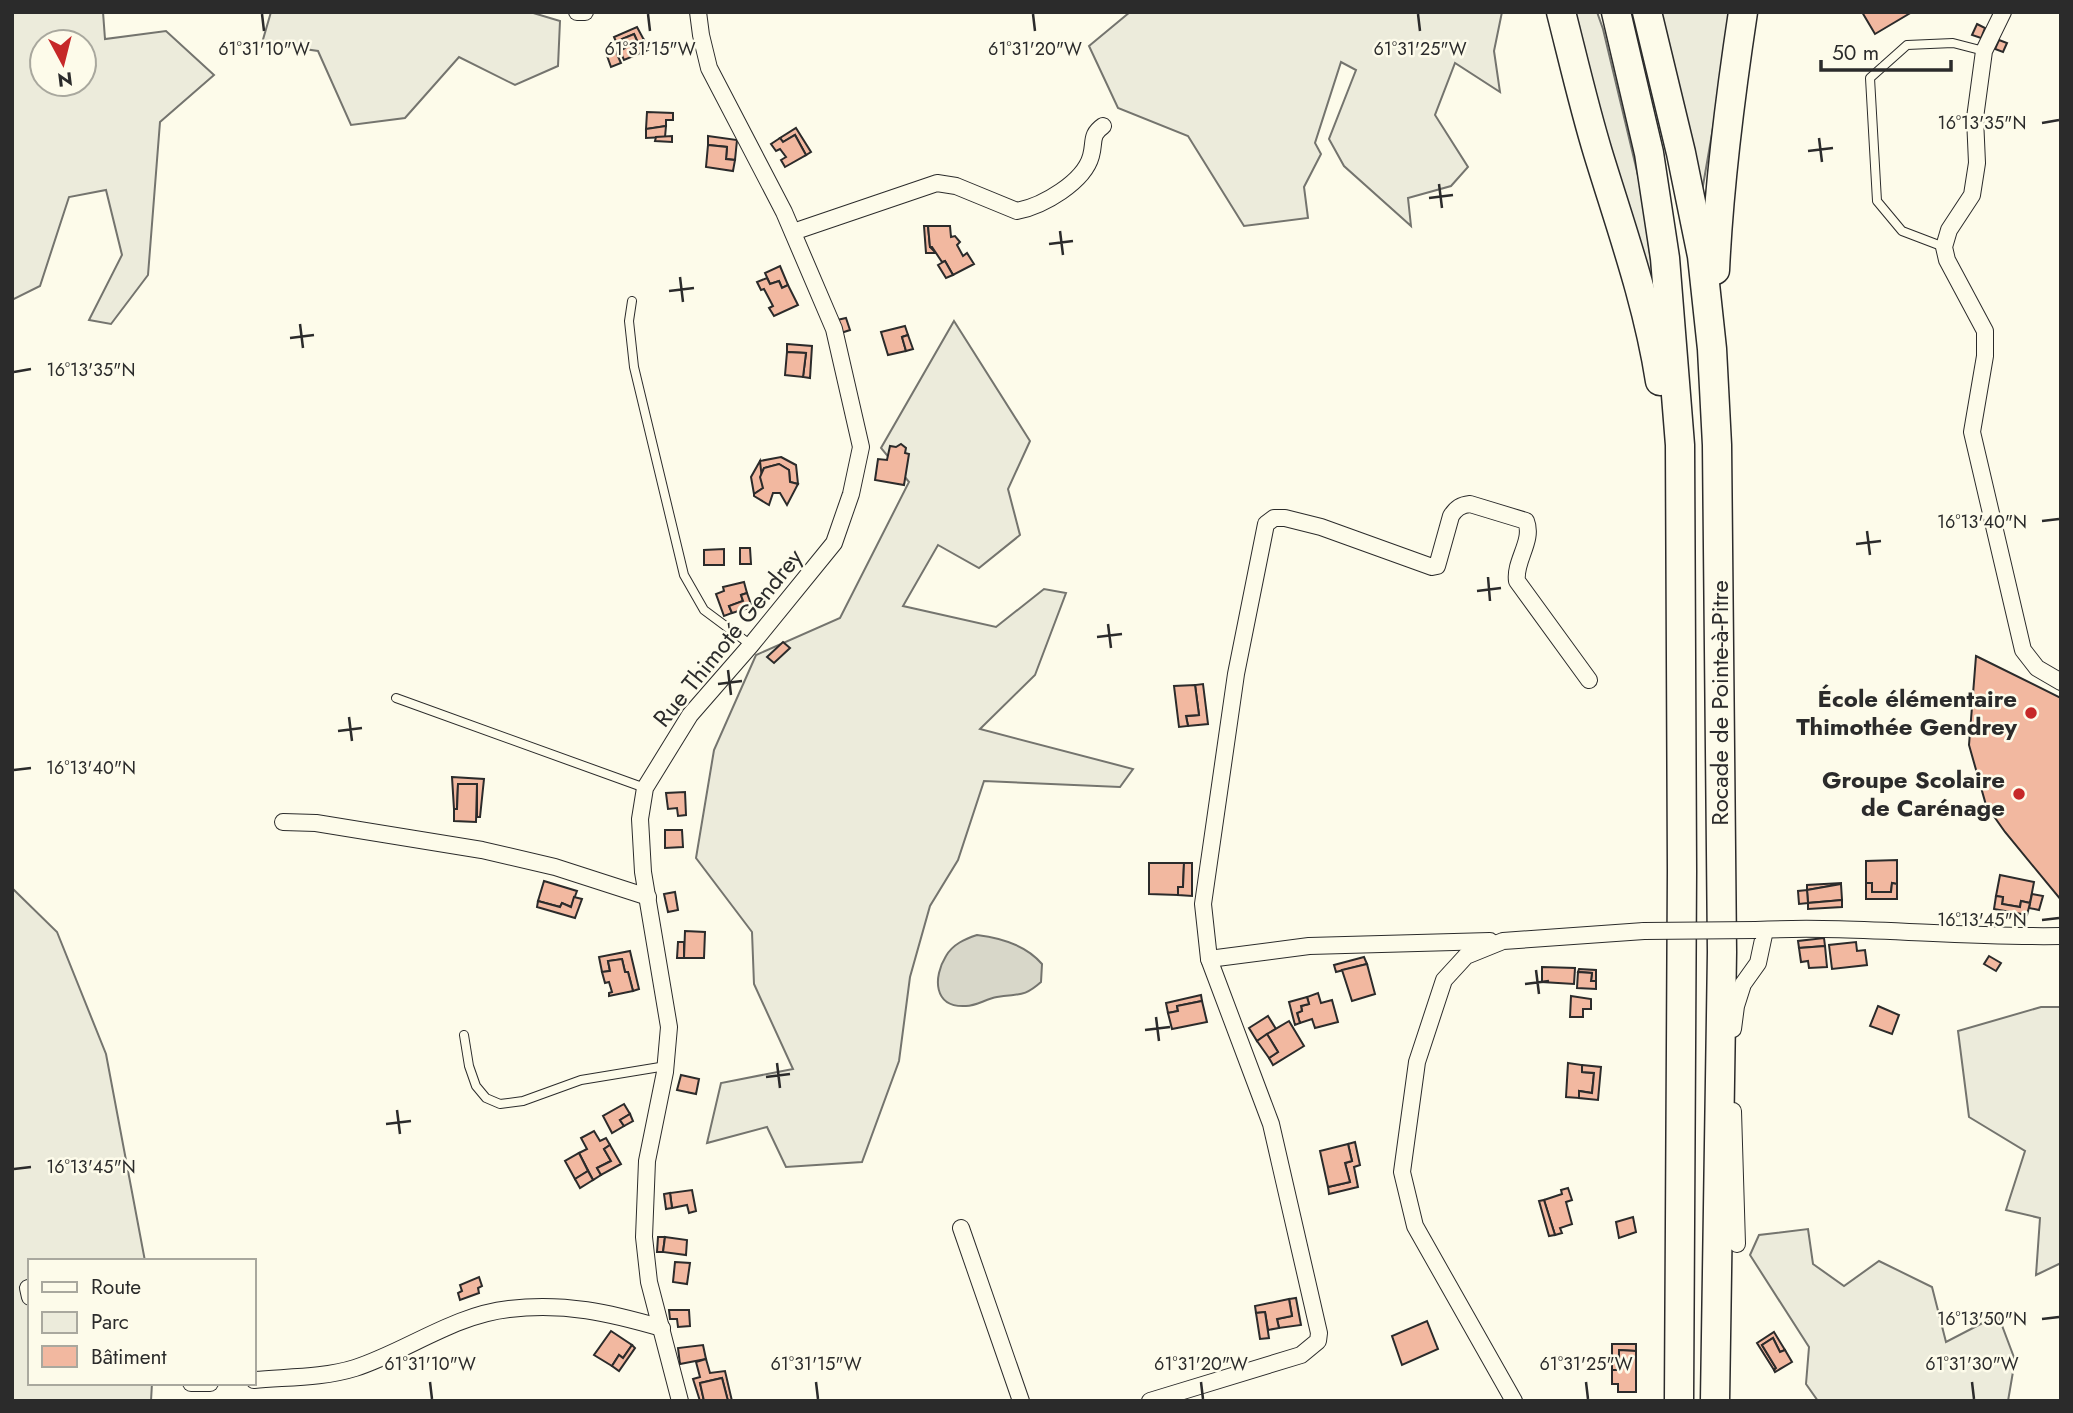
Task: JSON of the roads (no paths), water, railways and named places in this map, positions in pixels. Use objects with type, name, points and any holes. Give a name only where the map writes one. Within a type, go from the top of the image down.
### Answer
[{"type":"highway","points":[[1561,12],[1597,150],[1626,240],[1656,355],[1674,475],[1680,575]]},
{"type":"highway","name":"Rocade de Pointe-à-Pitre","points":[[1616,12],[1649,153],[1665,258],[1680,445],[1682,871],[1679,1401]]},
{"type":"highway","name":"Rocade de Pointe-à-Pitre","points":[[1647,12],[1681,153],[1702,256],[1712,349],[1717,445],[1722,952],[1715,1401]]},
{"type":"highway","points":[[1712,349],[1718,199],[1726,123],[1743,12]]},
{"type":"street","points":[[577,12],[585,12]]},
{"type":"street","name":"Rue Thimoté Gendrey","points":[[680,1401],[649,1282],[644,1237],[648,1161],[666,1066],[669,1027],[643,872],[640,819],[645,788],[690,715],[834,543],[851,494],[860,447],[834,329],[793,232],[709,68],[698,12]]},
{"type":"street","points":[[2003,12],[1984,51],[1975,118],[1977,163],[1972,195],[1950,230],[1944,247],[1947,260],[1985,331],[1985,355],[1972,432],[2023,650],[2037,668],[2061,682]]},
{"type":"street","points":[[793,232],[937,183],[956,186],[1017,211],[1026,209],[1061,192],[1071,184],[1091,158],[1092,137],[1103,126]]},
{"type":"street","points":[[1150,1401],[1301,1355],[1318,1341],[1319,1333],[1271,1124],[1209,959],[1203,904],[1214,811],[1236,674],[1266,524],[1274,517],[1285,517],[1321,527],[1432,567],[1437,566],[1440,559],[1454,510],[1462,505],[1470,504],[1525,521],[1528,525],[1528,537],[1518,565],[1517,581],[1589,680]]},
{"type":"street","points":[[284,821],[316,823],[482,850],[555,867],[648,897]]},
{"type":"street","points":[[1209,959],[1309,946],[1503,941],[1644,931],[1867,929],[2023,937],[2061,936]]},
{"type":"street","points":[[1737,1244],[1732,1036],[1736,1006],[1743,984],[1758,963],[1760,930]]},
{"type":"street","points":[[1503,941],[1466,956],[1444,980],[1417,1062],[1402,1172],[1415,1226],[1514,1401]]},
{"type":"street","points":[[961,1228],[1021,1401]]},
{"type":"street","points":[[256,1380],[351,1369],[458,1322],[508,1309],[574,1307],[662,1328]]},
{"type":"lane","points":[[1944,247],[1902,231],[1877,201],[1870,78],[1906,45],[1953,43],[1984,51]]},
{"type":"lane","points":[[632,301],[629,321],[634,368],[684,575],[704,610],[751,645]]},
{"type":"lane","points":[[396,698],[645,788]]},
{"type":"lane","points":[[464,1035],[469,1066],[476,1086],[486,1098],[500,1104],[523,1101],[581,1080],[666,1066]]},
{"type":"place","name":"École élémentaire Thimothée Gendrey","points":[[2031,713]]},
{"type":"place","name":"Groupe Scolaire de Carénage","points":[[2019,794]]}]
